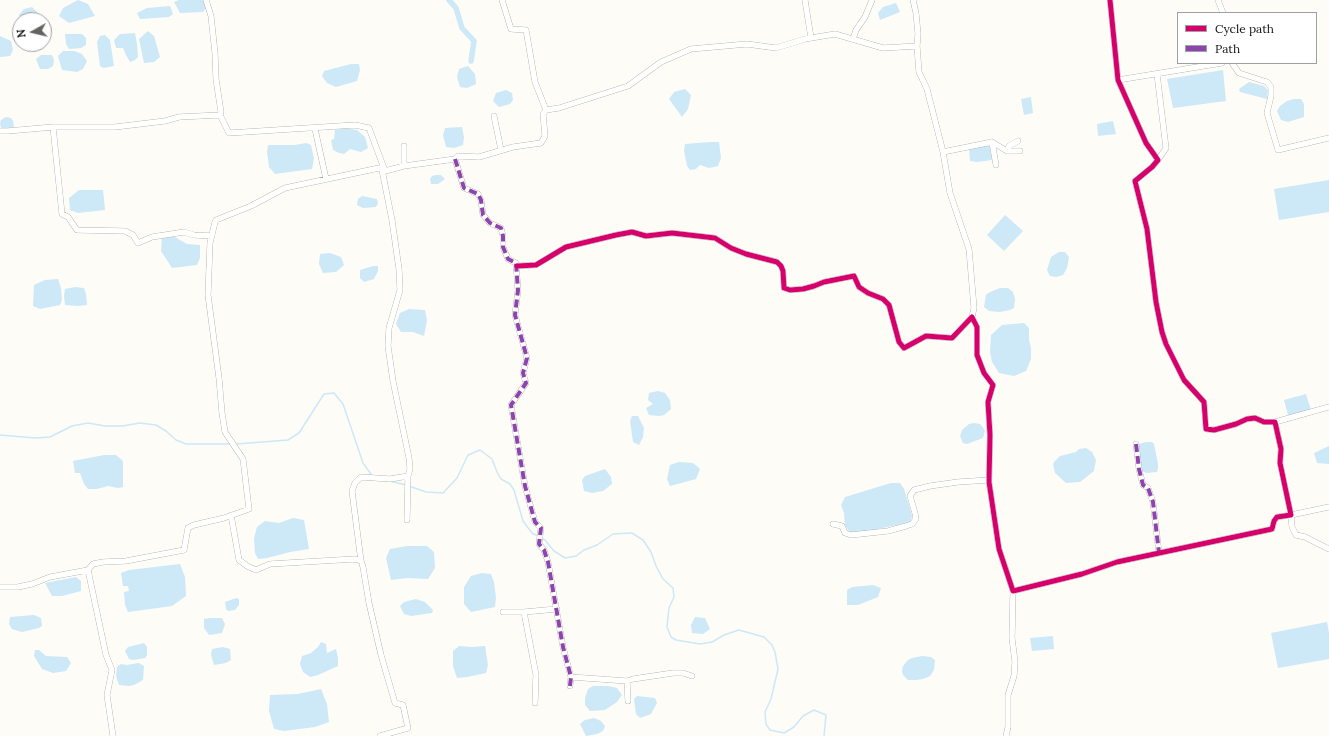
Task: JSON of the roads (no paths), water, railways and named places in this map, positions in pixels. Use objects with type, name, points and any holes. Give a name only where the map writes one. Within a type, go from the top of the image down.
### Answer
[{"type":"street","points":[[206,0],[211,16],[216,79],[221,112],[220,115],[229,133],[310,128],[315,129],[356,125],[369,128],[384,171],[393,227],[400,290],[389,328],[388,346],[393,381],[409,458],[410,469],[408,476],[407,520]]},
{"type":"street","points":[[0,587],[18,587],[32,584],[50,577],[88,570],[93,564],[184,550],[188,528],[249,509],[243,459],[225,432],[208,295],[210,244],[216,220],[251,206],[285,188],[379,168],[384,171],[404,166],[455,159],[458,156],[479,157],[501,150],[541,143],[545,136],[544,114],[546,110],[535,82],[526,30],[511,29],[502,0]]},
{"type":"street","points":[[805,0],[811,38]]},
{"type":"street","points":[[853,39],[856,30],[865,17],[872,0]]},
{"type":"street","points":[[517,266],[536,265],[566,247],[632,232],[646,236],[672,233],[715,238],[731,248],[746,254],[777,262],[783,271],[784,288],[790,290],[803,289],[824,282],[854,276],[860,287],[868,293],[882,298],[890,305],[899,342],[904,348],[926,336],[952,338],[972,317],[974,308],[969,249],[950,193],[943,152],[927,89],[919,72],[917,46],[918,34],[913,0]]},
{"type":"street","points":[[1110,0],[1118,80],[1146,142],[1158,160]]},
{"type":"street","points":[[1218,0],[1222,12]]},
{"type":"street","points":[[546,110],[559,108],[628,86],[661,62],[691,50],[747,44],[776,48],[811,38],[835,34],[883,48],[917,46]]},
{"type":"street","points":[[1118,80],[1216,64]]},
{"type":"street","points":[[1233,64],[1239,73],[1267,82],[1271,87],[1272,96],[1267,113],[1278,150],[1329,138]]},
{"type":"street","points":[[1157,74],[1166,148],[1152,167],[1135,181],[1147,229],[1156,302],[1166,344],[1184,380],[1204,402],[1206,428],[1214,430],[1254,418],[1264,422],[1275,422],[1329,407]]},
{"type":"street","points":[[0,131],[53,127],[115,126],[165,121],[179,117],[220,115]]},
{"type":"street","points":[[494,116],[501,150]]},
{"type":"street","points":[[53,127],[62,214],[68,217],[77,230],[125,231],[133,235],[138,243],[152,237],[184,232],[194,235],[212,236]]},
{"type":"street","points":[[315,129],[326,179]]},
{"type":"street","points":[[1007,151],[1009,146],[1018,141]]},
{"type":"street","points":[[943,152],[992,142],[1007,151],[1020,151]]},
{"type":"street","points":[[992,142],[996,165]]},
{"type":"street","points":[[404,146],[404,166]]},
{"type":"street","points":[[455,159],[464,188],[478,194],[481,200],[483,215],[490,222],[501,228],[504,236],[503,247],[508,258],[516,263],[517,266],[518,290],[515,315],[527,358],[523,373],[526,383],[512,405],[525,486],[535,522],[541,528],[539,544],[544,550],[548,562],[563,647],[571,677],[570,686]]},
{"type":"street","points":[[972,317],[977,327],[977,355],[984,373],[993,385],[988,402],[990,436],[989,480],[999,549],[1013,591],[1012,638],[1015,662],[1014,676],[1008,695],[1008,728],[1006,736]]},
{"type":"street","points":[[1275,422],[1281,449],[1280,463],[1291,515],[1292,527],[1296,535],[1305,537],[1329,549]]},
{"type":"street","points":[[1136,444],[1142,485],[1148,488],[1153,502],[1159,553]]},
{"type":"street","points":[[380,736],[408,728],[403,705],[395,703],[369,604],[361,561],[352,491],[355,483],[361,477],[390,479],[408,476]]},
{"type":"street","points":[[833,524],[842,526],[845,533],[851,535],[888,531],[906,526],[912,524],[916,519],[910,496],[914,490],[958,482],[989,480]]},
{"type":"street","points":[[1013,591],[1082,574],[1117,562],[1272,529],[1274,521],[1277,517],[1329,508]]},
{"type":"street","points":[[232,515],[240,560],[256,570],[270,564],[355,559],[361,561]]},
{"type":"street","points":[[88,570],[106,655],[112,670],[107,695],[114,736]]},
{"type":"street","points":[[503,612],[557,609]]},
{"type":"street","points":[[524,612],[536,675],[535,703]]},
{"type":"street","points":[[571,677],[627,681],[673,672],[692,676]]},
{"type":"street","points":[[627,681],[628,701]]},
{"type":"water","points":[[78,0],[88,4],[95,16],[69,23],[59,16],[63,8]]},
{"type":"water","points":[[179,0],[204,0],[206,8],[203,12],[180,13],[174,2]]},
{"type":"water","points":[[896,3],[900,12],[880,20],[878,13],[883,7]]},
{"type":"water","points":[[170,6],[173,14],[169,17],[140,19],[137,13],[147,8]]},
{"type":"water","points":[[32,7],[37,12],[22,12],[24,9]]},
{"type":"water","points":[[148,31],[154,36],[160,57],[154,62],[144,63],[139,39]]},
{"type":"water","points":[[135,33],[138,57],[130,62],[123,48],[116,48],[114,40],[120,34]]},
{"type":"water","points":[[65,34],[82,34],[86,38],[86,45],[81,48],[69,49],[66,44]]},
{"type":"water","points":[[105,35],[110,40],[114,66],[103,68],[100,66],[97,42],[100,36]]},
{"type":"water","points":[[0,36],[11,41],[12,52],[10,56],[0,57]]},
{"type":"water","points":[[63,51],[74,51],[82,54],[87,61],[83,69],[77,72],[62,70],[58,56]]},
{"type":"water","points":[[41,55],[52,55],[54,60],[53,66],[48,69],[40,69],[36,59]]},
{"type":"water","points":[[351,64],[359,64],[360,70],[357,81],[336,87],[327,83],[322,76],[324,71]]},
{"type":"water","points":[[468,66],[475,74],[476,84],[467,88],[460,87],[457,77],[459,69]]},
{"type":"water","points":[[1223,70],[1226,101],[1173,108],[1167,79]]},
{"type":"water","points":[[1249,82],[1264,86],[1268,90],[1267,99],[1240,92],[1239,89]]},
{"type":"water","points":[[685,89],[691,95],[688,109],[682,117],[669,99],[674,92]]},
{"type":"water","points":[[506,90],[512,93],[513,100],[510,104],[499,107],[493,101],[496,93]]},
{"type":"water","points":[[1031,97],[1033,113],[1024,115],[1021,99]]},
{"type":"water","points":[[1301,99],[1304,104],[1304,117],[1288,122],[1281,120],[1277,111],[1280,106],[1287,101]]},
{"type":"water","points":[[6,117],[11,118],[14,127],[5,129],[1,128],[1,120]]},
{"type":"water","points":[[1113,121],[1116,134],[1098,136],[1097,124]]},
{"type":"water","points":[[462,127],[464,137],[463,145],[454,148],[446,147],[443,135],[445,128]]},
{"type":"water","points":[[344,128],[357,130],[365,137],[368,148],[361,152],[350,149],[344,154],[333,150],[331,140],[334,139],[335,130]]},
{"type":"water","points":[[719,142],[721,158],[718,166],[709,168],[700,165],[696,169],[690,170],[687,166],[684,151],[685,144]]},
{"type":"water","points":[[306,143],[311,145],[314,159],[312,169],[275,174],[269,167],[267,152],[268,145],[295,145]]},
{"type":"water","points":[[990,145],[992,160],[977,162],[970,161],[969,149]]},
{"type":"water","points":[[441,175],[445,179],[438,184],[431,184],[430,179],[432,176]]},
{"type":"water","points":[[1329,180],[1329,212],[1279,220],[1274,189]]},
{"type":"water","points":[[79,190],[103,190],[105,210],[78,213],[70,210],[69,198]]},
{"type":"water","points":[[362,196],[377,199],[378,203],[376,207],[363,208],[357,205],[358,199]]},
{"type":"water","points":[[1005,215],[1023,231],[1004,251],[987,235]]},
{"type":"water","points":[[162,236],[173,236],[187,244],[200,245],[200,258],[197,265],[172,268],[161,251]]},
{"type":"water","points":[[1059,252],[1065,252],[1069,257],[1067,268],[1063,275],[1056,277],[1050,276],[1047,270],[1051,257]]},
{"type":"water","points":[[330,253],[341,257],[344,265],[336,272],[323,273],[319,264],[320,254]]},
{"type":"water","points":[[378,266],[378,271],[374,279],[364,282],[360,278],[360,270]]},
{"type":"water","points":[[58,279],[61,288],[62,300],[60,305],[40,309],[33,306],[34,285],[45,280]]},
{"type":"water","points":[[75,287],[84,288],[87,305],[65,305],[65,289]]},
{"type":"water","points":[[1000,288],[1008,288],[1013,292],[1015,299],[1014,308],[1000,312],[989,311],[984,307],[986,295]]},
{"type":"water","points":[[409,309],[425,310],[427,320],[424,336],[413,332],[401,332],[396,324],[400,313]]},
{"type":"water","points":[[1024,323],[1029,328],[1031,348],[1031,359],[1026,371],[1014,376],[999,373],[992,362],[990,352],[991,335],[1002,325]]},
{"type":"water","points":[[658,391],[665,393],[670,400],[671,409],[664,415],[649,415],[646,408],[653,404],[648,400],[649,393]]},
{"type":"water","points":[[1306,394],[1311,410],[1288,415],[1284,400]]},
{"type":"water","points":[[632,416],[638,416],[644,428],[643,437],[639,445],[633,442],[630,421]]},
{"type":"water","points":[[969,424],[980,424],[985,431],[983,438],[967,444],[963,443],[960,436],[962,430]]},
{"type":"water","points":[[1152,442],[1154,444],[1158,464],[1157,472],[1147,473],[1141,471],[1138,447],[1139,444]]},
{"type":"water","points":[[1329,446],[1329,464],[1317,463],[1314,453]]},
{"type":"water","points":[[1086,448],[1092,452],[1096,460],[1094,471],[1080,482],[1066,483],[1055,473],[1054,462],[1060,456]]},
{"type":"water","points":[[104,455],[116,455],[123,461],[123,487],[118,488],[108,486],[97,489],[88,489],[84,484],[80,473],[75,473],[73,461]]},
{"type":"water","points":[[679,462],[693,463],[700,469],[696,479],[670,486],[667,479],[670,465]]},
{"type":"water","points":[[605,469],[611,477],[612,484],[603,491],[592,493],[584,491],[582,480],[585,476]]},
{"type":"water","points":[[891,483],[900,483],[904,489],[912,515],[911,522],[859,533],[850,533],[845,525],[844,513],[841,505],[845,497]]},
{"type":"water","points":[[293,518],[304,520],[309,549],[258,559],[255,553],[254,538],[257,527],[265,521],[279,523]]},
{"type":"water","points":[[407,546],[427,546],[434,552],[435,568],[428,579],[407,578],[391,580],[386,558],[390,549]]},
{"type":"water","points":[[180,564],[185,577],[186,596],[172,606],[128,612],[125,605],[124,592],[129,591],[128,586],[123,586],[121,573],[129,570]]},
{"type":"water","points":[[482,573],[491,574],[494,582],[496,598],[495,607],[471,612],[464,604],[464,587],[471,576]]},
{"type":"water","points":[[76,577],[81,581],[81,591],[62,596],[52,596],[45,583]]},
{"type":"water","points":[[873,585],[881,588],[878,597],[858,605],[847,605],[847,590],[852,587]]},
{"type":"water","points":[[236,598],[239,599],[239,605],[235,610],[228,611],[226,609],[225,602]]},
{"type":"water","points":[[416,599],[425,602],[433,610],[432,613],[411,616],[404,614],[400,606],[404,602]]},
{"type":"water","points":[[34,615],[41,618],[42,626],[39,628],[22,632],[12,629],[9,624],[10,617]]},
{"type":"water","points":[[695,617],[705,618],[710,629],[703,634],[692,633],[691,625]]},
{"type":"water","points":[[222,618],[225,624],[222,633],[209,635],[204,628],[204,619]]},
{"type":"water","points":[[1327,622],[1329,633],[1329,659],[1278,668],[1271,633]]},
{"type":"water","points":[[1053,636],[1054,649],[1032,651],[1030,638]]},
{"type":"water","points":[[321,642],[326,644],[327,653],[336,649],[338,666],[310,677],[303,672],[300,664],[302,656],[311,653]]},
{"type":"water","points":[[144,643],[147,647],[147,655],[145,658],[133,660],[129,659],[125,651],[128,647]]},
{"type":"water","points":[[459,646],[485,646],[488,665],[486,673],[457,678],[453,666],[453,651]]},
{"type":"water","points":[[223,647],[230,649],[231,660],[226,663],[214,665],[211,655],[212,649]]},
{"type":"water","points":[[35,650],[39,650],[46,656],[67,657],[71,663],[66,671],[53,673],[42,669],[34,656]]},
{"type":"water","points":[[922,656],[931,657],[935,660],[934,670],[930,676],[923,679],[908,680],[903,675],[903,666],[908,660]]},
{"type":"water","points":[[139,663],[144,666],[143,680],[134,685],[119,685],[116,676],[117,667],[121,664],[127,665]]},
{"type":"water","points":[[593,686],[608,686],[617,688],[622,695],[617,702],[605,710],[590,711],[585,705],[585,698],[588,689]]},
{"type":"water","points":[[321,689],[327,704],[329,722],[315,727],[284,731],[274,729],[269,711],[270,695],[298,694]]},
{"type":"water","points":[[637,696],[655,698],[657,703],[651,714],[640,718],[636,714],[634,699]]},
{"type":"water","points":[[594,718],[601,721],[605,726],[603,731],[586,736],[580,724],[585,720]]},
{"type":"waterway","points":[[449,0],[456,8],[462,28],[474,41],[471,61]]},
{"type":"waterway","points":[[236,444],[288,440],[299,433],[324,394],[334,393],[343,404],[363,463],[373,477]]},
{"type":"waterway","points":[[0,435],[35,438],[50,437],[72,426],[88,423],[105,426],[122,426],[140,423],[156,425],[176,440],[186,444],[230,444]]},
{"type":"waterway","points":[[409,486],[426,492],[443,493],[457,478],[468,455],[480,450],[492,459],[501,479],[510,484],[514,490],[523,521],[532,533],[538,536]]},
{"type":"waterway","points":[[390,481],[406,485]]},
{"type":"waterway","points":[[541,538],[545,540],[554,551],[565,558],[576,556],[584,550],[597,545],[613,534],[632,533],[643,540],[651,552],[663,579],[673,588],[674,597],[669,608],[667,627],[671,637],[676,640],[700,644],[712,642],[724,635],[739,630],[764,637],[772,645],[775,652],[778,669],[771,699],[765,712],[766,724],[770,730],[784,733],[794,727],[803,716],[814,710],[826,715],[824,736]]}]
